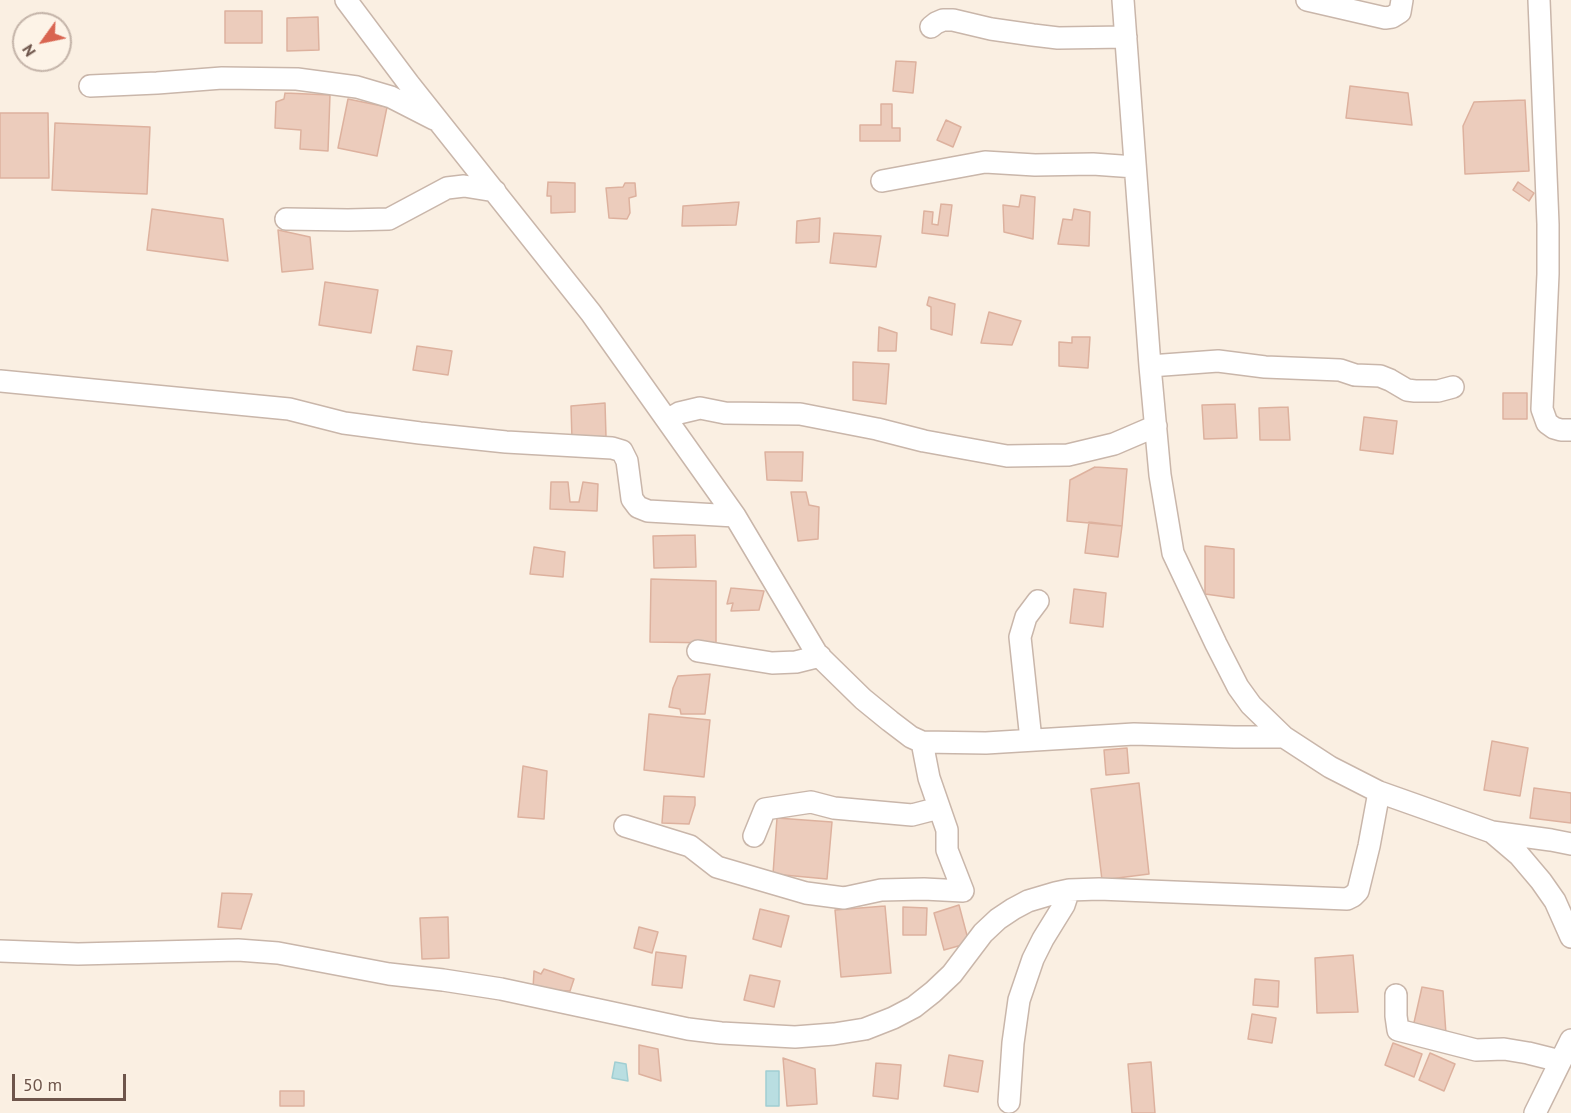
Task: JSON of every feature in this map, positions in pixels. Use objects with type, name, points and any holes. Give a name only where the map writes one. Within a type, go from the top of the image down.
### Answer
[{"type":"street","points":[[346,0],[591,313],[735,516],[820,656],[863,699],[910,737],[922,742],[986,742],[1134,734],[1284,737]]},
{"type":"street","points":[[1123,0],[1150,366],[1160,475],[1173,553],[1238,687],[1251,705],[1284,737],[1330,768],[1379,792],[1492,832],[1571,844]]},
{"type":"street","points":[[1306,0],[1385,18],[1400,12],[1402,0]]},
{"type":"street","points":[[1539,0],[1548,254],[1542,409],[1547,423],[1554,428],[1571,430]]},
{"type":"street","points":[[931,27],[943,20],[953,20],[991,29],[1041,36],[1126,37]]},
{"type":"street","points":[[90,86],[222,78],[297,79],[357,87],[391,98],[440,122]]},
{"type":"street","points":[[882,181],[986,162],[1135,167]]},
{"type":"street","points":[[286,219],[389,219],[447,188],[464,186],[495,191]]},
{"type":"street","points":[[1150,366],[1218,361],[1340,370],[1354,375],[1380,376],[1415,392],[1438,391],[1453,387]]},
{"type":"street","points":[[0,381],[289,409],[344,423],[430,434],[506,442],[612,448],[622,451],[627,461],[632,499],[638,507],[648,511],[735,516]]},
{"type":"street","points":[[667,420],[679,413],[700,408],[725,414],[800,414],[924,441],[1007,456],[1068,455],[1114,444],[1156,426]]},
{"type":"street","points":[[1031,740],[1020,637],[1026,616],[1038,602]]},
{"type":"street","points":[[698,651],[772,663],[796,662],[820,656]]},
{"type":"street","points":[[625,826],[690,846],[717,867],[806,893],[844,898],[882,890],[963,891],[948,850],[947,830],[929,778],[922,742]]},
{"type":"street","points":[[0,951],[78,954],[238,950],[278,953],[389,974],[501,989],[721,1034],[795,1037],[834,1034],[865,1029],[914,1007],[952,974],[983,933],[998,919],[1028,902],[1069,890],[1099,889],[1347,899],[1358,891],[1370,846],[1379,792]]},
{"type":"street","points":[[754,836],[765,809],[811,802],[834,808],[912,815],[939,808]]},
{"type":"street","points":[[1492,832],[1519,855],[1540,881],[1555,901],[1571,937]]},
{"type":"street","points":[[1009,1102],[1012,1043],[1019,1000],[1033,959],[1064,905],[1069,890]]},
{"type":"street","points":[[1396,995],[1398,1030],[1476,1050],[1504,1049],[1528,1053],[1566,1050]]},
{"type":"street","points":[[1535,1113],[1566,1050],[1571,1024]]},
{"type":"water","points":[[615,1062],[626,1064],[628,1081],[612,1078]]},
{"type":"water","points":[[766,1071],[779,1071],[779,1106],[766,1106]]},
{"type":"building","points":[[225,11],[262,11],[262,43],[225,43]]},
{"type":"building","points":[[318,17],[319,50],[287,51],[287,18]]},
{"type":"building","points":[[896,61],[916,62],[913,93],[893,91]]},
{"type":"building","points":[[1350,86],[1408,93],[1412,125],[1346,118]]},
{"type":"building","points":[[285,93],[330,95],[328,151],[300,149],[301,130],[275,128],[276,102],[284,99]]},
{"type":"building","points":[[348,99],[387,107],[377,156],[338,148]]},
{"type":"building","points":[[1525,100],[1529,171],[1465,174],[1463,126],[1474,102]]},
{"type":"building","points":[[881,104],[892,104],[892,128],[900,128],[900,141],[860,141],[860,125],[881,125]]},
{"type":"building","points":[[0,113],[48,113],[49,178],[0,178]]},
{"type":"building","points":[[946,120],[961,127],[953,147],[937,140]]},
{"type":"building","points":[[55,123],[150,127],[147,194],[52,190]]},
{"type":"building","points":[[548,182],[575,183],[575,212],[551,213],[551,196],[547,196]]},
{"type":"building","points":[[1518,182],[1534,193],[1529,201],[1513,190]]},
{"type":"building","points":[[625,183],[635,183],[636,196],[629,198],[630,213],[627,219],[609,218],[606,188],[623,187]]},
{"type":"building","points":[[1021,195],[1035,197],[1033,239],[1004,232],[1003,205],[1019,207]]},
{"type":"building","points":[[739,202],[736,225],[682,226],[683,206]]},
{"type":"building","points":[[941,204],[952,205],[948,236],[922,233],[924,211],[933,212],[932,224],[938,225]]},
{"type":"building","points":[[152,209],[223,219],[228,261],[147,250]]},
{"type":"building","points":[[1074,209],[1090,212],[1089,246],[1058,244],[1063,219],[1072,220]]},
{"type":"building","points":[[820,218],[819,242],[796,243],[797,221]]},
{"type":"building","points":[[278,230],[310,237],[313,269],[282,272]]},
{"type":"building","points":[[834,233],[881,236],[876,267],[830,263]]},
{"type":"building","points":[[325,282],[378,290],[371,333],[319,325]]},
{"type":"building","points":[[929,297],[955,304],[952,335],[931,329],[931,307],[927,305]]},
{"type":"building","points":[[989,312],[1021,321],[1012,345],[981,343]]},
{"type":"building","points":[[879,327],[897,333],[896,351],[878,351]]},
{"type":"building","points":[[1072,337],[1090,337],[1088,368],[1059,366],[1059,342],[1072,343]]},
{"type":"building","points":[[417,346],[452,351],[448,375],[413,370]]},
{"type":"building","points":[[853,362],[889,364],[886,404],[853,400]]},
{"type":"building","points":[[1503,393],[1527,393],[1527,419],[1503,419]]},
{"type":"building","points":[[605,403],[606,437],[572,440],[571,406]]},
{"type":"building","points":[[1235,404],[1237,438],[1204,439],[1202,405]]},
{"type":"building","points":[[1288,407],[1290,440],[1260,440],[1259,408]]},
{"type":"building","points":[[1364,417],[1397,421],[1393,454],[1360,450]]},
{"type":"building","points":[[765,452],[803,452],[802,481],[767,480]]},
{"type":"building","points":[[1095,467],[1127,469],[1122,526],[1067,521],[1070,480]]},
{"type":"building","points":[[551,482],[568,482],[570,502],[579,502],[583,482],[598,484],[597,511],[550,509]]},
{"type":"building","points":[[791,492],[806,492],[809,505],[819,507],[818,539],[798,541]]},
{"type":"building","points":[[1089,522],[1122,526],[1118,557],[1085,553]]},
{"type":"building","points":[[695,535],[696,567],[654,568],[653,536]]},
{"type":"building","points":[[1205,546],[1234,549],[1234,598],[1205,594]]},
{"type":"building","points":[[534,547],[565,552],[563,577],[530,574]]},
{"type":"building","points":[[651,579],[716,581],[716,643],[650,642]]},
{"type":"building","points":[[731,588],[764,591],[759,610],[731,611],[733,603],[727,604]]},
{"type":"building","points":[[1074,589],[1106,593],[1103,627],[1070,623]]},
{"type":"building","points":[[710,674],[705,714],[681,714],[680,709],[669,707],[678,676]]},
{"type":"building","points":[[649,714],[710,720],[704,777],[644,770]]},
{"type":"building","points":[[1492,741],[1528,748],[1520,796],[1484,790]]},
{"type":"building","points":[[1127,748],[1129,773],[1106,775],[1104,750]]},
{"type":"building","points":[[523,766],[547,771],[544,819],[518,817]]},
{"type":"building","points":[[1139,783],[1149,874],[1102,880],[1091,789]]},
{"type":"building","points":[[1534,788],[1571,793],[1571,823],[1530,818]]},
{"type":"building","points":[[664,796],[695,797],[689,824],[662,823]]},
{"type":"building","points":[[777,818],[832,822],[827,879],[773,874]]},
{"type":"building","points":[[222,893],[252,894],[241,929],[218,927]]},
{"type":"building","points":[[959,905],[969,943],[944,950],[934,913]]},
{"type":"building","points":[[885,906],[891,973],[841,977],[835,910]]},
{"type":"building","points":[[903,907],[927,908],[926,935],[903,935]]},
{"type":"building","points":[[760,909],[789,916],[781,947],[753,939]]},
{"type":"building","points":[[448,917],[449,958],[422,959],[420,918]]},
{"type":"building","points":[[639,927],[658,932],[652,953],[634,948]]},
{"type":"building","points":[[656,952],[686,956],[682,988],[652,985]]},
{"type":"building","points":[[1353,955],[1358,1012],[1317,1013],[1315,958]]},
{"type":"building","points":[[544,969],[574,979],[570,991],[533,989],[534,971],[541,974]]},
{"type":"building","points":[[750,975],[780,981],[774,1007],[744,1000]]},
{"type":"building","points":[[1255,979],[1279,981],[1278,1007],[1253,1005]]},
{"type":"building","points":[[1422,987],[1443,991],[1446,1034],[1413,1027]]},
{"type":"building","points":[[1252,1014],[1276,1018],[1272,1043],[1248,1039]]},
{"type":"building","points":[[1393,1043],[1422,1054],[1414,1077],[1385,1065]]},
{"type":"building","points":[[639,1045],[658,1049],[661,1081],[639,1074]]},
{"type":"building","points":[[1430,1053],[1455,1064],[1444,1091],[1419,1080]]},
{"type":"building","points":[[949,1055],[983,1061],[978,1092],[944,1086]]},
{"type":"building","points":[[783,1058],[815,1069],[817,1104],[787,1106]]},
{"type":"building","points":[[1151,1062],[1155,1113],[1132,1113],[1128,1064]]},
{"type":"building","points":[[876,1063],[901,1065],[898,1099],[873,1096]]},
{"type":"building","points":[[280,1091],[304,1091],[304,1106],[280,1106]]}]
